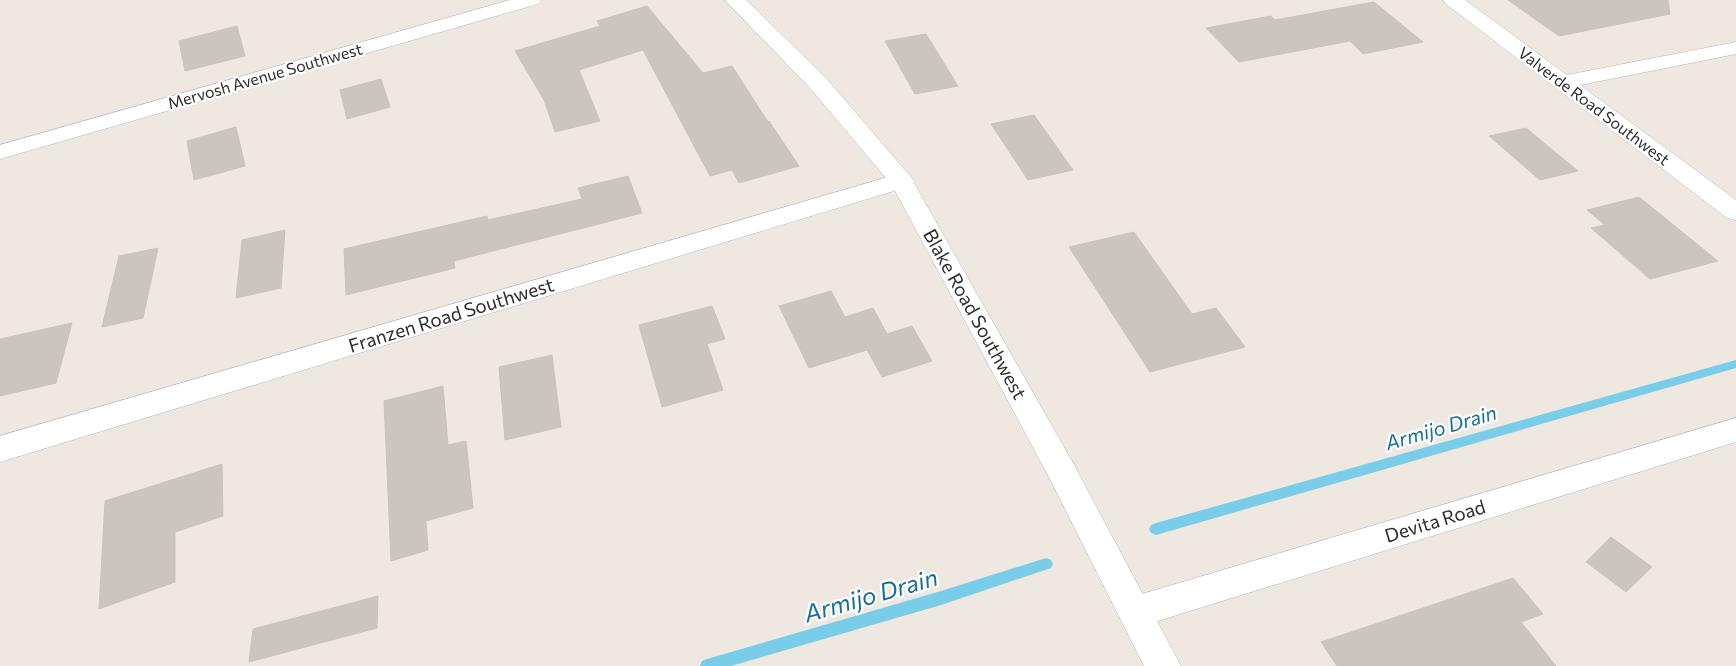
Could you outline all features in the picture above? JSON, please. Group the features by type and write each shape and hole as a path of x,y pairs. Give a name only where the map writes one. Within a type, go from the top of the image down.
{"street":[{"name":"Mervosh Avenue Southwest","path":"0,152 531,0"},
{"name":"Blake Road Southwest","path":"735,0 818,83 902,181 1062,472 1163,666"},
{"name":"Valverde Road Southwest","path":"1453,0 1736,212"},
{"path":"1563,82 1736,48"},
{"name":"Franzen Road Southwest","path":"0,449 902,181"},
{"name":"Devita Road","path":"1135,612 1736,430"}],"building":[{"path":"1508,0 1668,0 1670,14 1559,36"},
{"path":"1374,2 1423,42 1363,54 1350,41 1239,62 1206,28 1271,16 1275,20"},
{"path":"647,6 703,73 732,66 799,166 739,183 732,170 710,176 643,50 579,70 600,121 555,132 544,100 515,51 600,26 597,21"},
{"path":"237,26 245,56 185,71 179,41"},
{"path":"926,34 958,86 915,94 885,41"},
{"path":"381,79 390,107 347,119 340,90"},
{"path":"1034,115 1073,170 1028,180 991,124"},
{"path":"236,127 245,166 194,180 187,141"},
{"path":"1526,128 1578,171 1540,180 1489,136"},
{"path":"628,176 642,213 454,261 455,268 346,295 344,249 487,216 488,220 582,199 578,188"},
{"path":"1639,197 1718,261 1650,279 1591,228 1605,225 1587,210"},
{"path":"285,230 281,288 236,298 242,240"},
{"path":"1134,232 1192,314 1216,308 1245,347 1150,372 1069,247"},
{"path":"158,248 143,318 102,327 119,256"},
{"path":"831,291 845,317 873,308 887,334 912,326 932,361 882,377 867,350 809,368 779,306"},
{"path":"712,306 725,339 707,344 723,390 662,407 639,325"},
{"path":"72,323 56,383 0,396 0,339"},
{"path":"552,355 561,427 505,440 499,367"},
{"path":"443,386 448,445 466,441 473,508 426,521 428,550 391,561 384,401"},
{"path":"222,464 223,516 175,532 175,582 99,609 105,501"},
{"path":"1611,537 1652,567 1626,592 1586,562"},
{"path":"1513,578 1543,614 1521,622 1556,666 1337,666 1321,642"},
{"path":"378,596 377,628 249,662 253,629"}],"waterway":[{"name":"Armijo Drain","path":"1156,529 1736,364"},
{"name":"Armijo Drain","path":"707,666 941,598 1046,564"}]}
